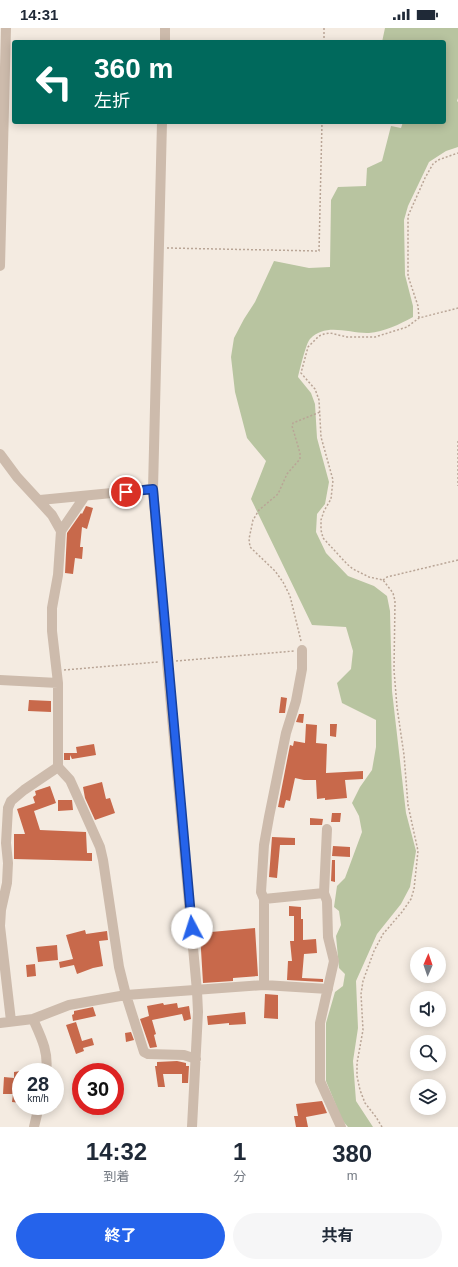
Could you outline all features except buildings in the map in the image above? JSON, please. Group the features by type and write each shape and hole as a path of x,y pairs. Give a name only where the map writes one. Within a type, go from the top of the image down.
{"street":[{"path":"0,266 6,28"},
{"path":"165,28 165,40"},
{"path":"162,124 153,489 197,991 196,1059 192,1127"},
{"path":"0,454 17,477 40,500 52,515 61,531"},
{"path":"40,500 153,489"},
{"path":"85,496 61,531 58,575 52,608 52,631 58,684 58,767 70,780 100,847 119,967 144,1052 148,1054 184,1054 196,1059"},
{"path":"264,985 264,899 261,892 264,845 286,733 296,701 302,669 302,650"},
{"path":"0,680 58,684"},
{"path":"11,1021 0,926 1,910 7,883 8,863 6,843 8,808 11,801 24,790 58,767"},
{"path":"327,829 324,893 327,901 328,937 334,961 320,1023 320,1081 341,1127"},
{"path":"264,899 324,893"},
{"path":"0,1023 33,1019 69,1005 126,995 264,985 328,989"},
{"path":"33,1019 45,1048 48,1063"},
{"path":"34,1127 37,1115"}],"path":[{"path":"324,28 324,40"},
{"path":"159,248 319,251 322,124"},
{"path":"419,318 418,306 408,276 408,216 425,178 434,164 438,160 458,153"},
{"path":"382,1127 364,1103 360,1090 357,1063 363,1030 361,994 363,981 374,951 383,934 411,899 414,889 418,851 408,805 404,755 397,708 394,670 395,601 393,594 383,580 369,577 353,569 323,538 321,520 331,499 333,480 321,437 319,400 315,389 301,373 308,347 318,336 330,333 347,338 376,337 407,327 419,318 458,308"},
{"path":"57,671 302,650 297,620 290,596 283,582 275,571 250,547 249,539 253,520 259,510 278,494 288,474 300,459 300,453 292,426 293,423 320,412"},
{"path":"458,441 458,486"},
{"path":"383,580 387,577 458,560"}],"green space":[{"path":"385,28 458,28 458,147 446,151 429,162 408,206 404,220 405,275 413,306 413,317 392,327 375,332 362,333 331,330 316,334 308,341 298,377 311,393 315,404 317,438 329,482 325,504 317,514 316,532 326,553 348,576 374,586 387,596 390,611 392,691 406,813 416,851 410,887 401,904 377,934 356,981 358,1028 353,1061 356,1101 373,1127 348,1127 342,1120 326,1081 326,1023 335,992 343,986 345,974 339,968 336,936 341,925 339,911 334,907 337,886 345,878 362,832 359,816 352,803 360,787 372,770 376,747 376,720 342,703 337,683 351,669 353,651 346,627 312,625 251,499 266,461 247,438 235,392 231,357 234,338 255,302 274,261 309,268 330,267 331,200 338,187 366,186 367,168 382,161 391,126 401,128 402,124 446,124 446,40 382,40"}],"route":[{"path":"126,492 153,489 167,662 192,928"}]}
